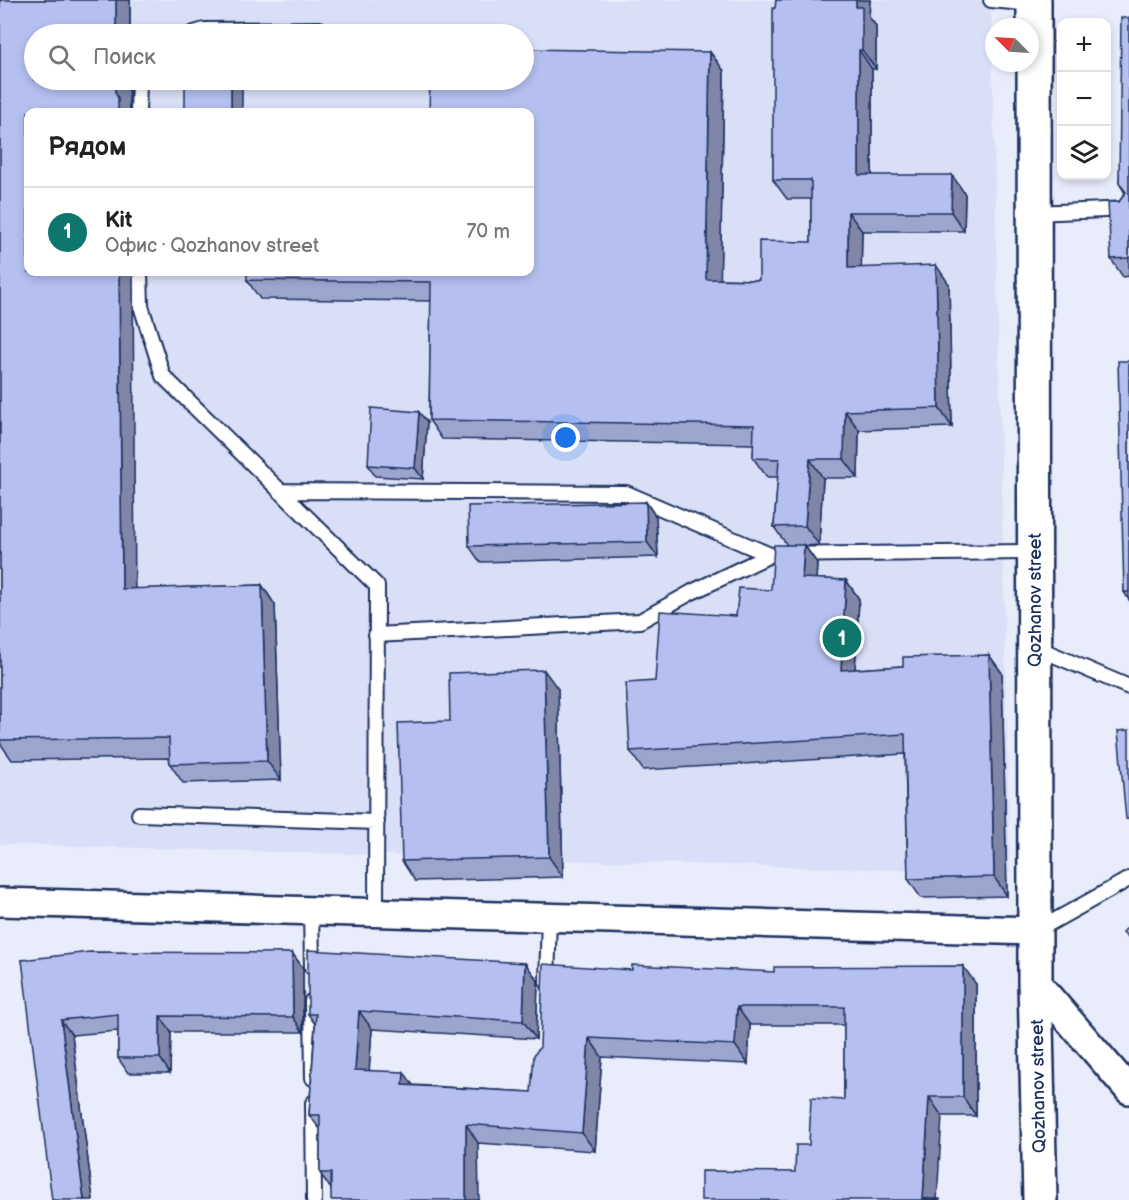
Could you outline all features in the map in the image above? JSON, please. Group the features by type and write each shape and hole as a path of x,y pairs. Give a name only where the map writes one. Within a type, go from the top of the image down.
{"main road":[{"name":"Qozhanov street","path":"1034,2 1035,981 1040,1200"}],"street":[{"path":"0,902 1035,931"},
{"path":"1035,981 1129,1090"}],"lane":[{"path":"991,0 1034,2"},
{"path":"138,108 139,90"},
{"path":"1034,213 1129,209"},
{"path":"140,276 141,306 163,376 377,586 376,912"},
{"path":"279,491 626,493 770,555 1035,552"},
{"path":"376,635 640,621 692,592 770,555"},
{"path":"1035,647 1129,687"},
{"path":"139,814 377,822"},
{"path":"1035,931 1129,879"},
{"path":"311,911 314,1200"},
{"path":"546,997 549,917"}],"shaded area":[{"path":"0,0 991,0 991,18 985,18 985,72 993,72 1010,873 0,844"}],"building":[{"path":"0,0 116,0 116,24 24,24 24,90 115,90 118,108 24,108 24,276 119,276 122,589 262,585 267,761 170,764 169,738 0,740"},
{"path":"776,0 856,0 856,7 862,7 862,50 859,50 859,175 952,175 951,212 848,212 848,268 936,265 939,408 845,411 844,459 810,459 805,526 774,527 779,459 753,458 754,425 429,420 431,282 247,280 247,276 534,276 534,108 429,108 430,90 534,90 534,49 710,52 706,279 759,280 759,241 811,242 811,180 773,180 773,8 775,8"},
{"path":"1121,18 1129,18 1129,258 1111,259 1108,202 1119,202 1126,192 1119,183"},
{"path":"185,90 231,90 231,108 185,108"},
{"path":"1118,361 1129,361 1129,592 1124,592"},
{"path":"371,408 419,412 415,468 368,465"},
{"path":"646,502 647,542 469,546 468,506"},
{"path":"774,545 804,545 802,578 846,580 841,670 903,666 903,657 989,655 994,877 908,879 905,734 630,751 626,683 655,681 660,611 736,616 739,588 771,590"},
{"path":"544,670 549,857 402,861 398,723 450,721 449,673"},
{"path":"1129,730 1129,819 1126,819 1118,731"},
{"path":"1129,926 1129,938 1123,932"},
{"path":"308,950 525,963 523,1021 359,1011 355,1070 404,1072 403,1085 531,1092 534,1055 540,1047 543,964 632,970 632,965 774,972 774,967 963,966 963,1097 929,1097 923,1199 940,1200 701,1200 701,1171 795,1172 796,1145 809,1145 811,1098 844,1100 844,1007 737,1007 735,1045 589,1038 582,1133 466,1124 466,1200 331,1200 331,1173 320,1173 320,1115 309,1115 316,1014 308,1014"},
{"path":"90,952 292,953 293,1017 160,1016 160,1058 118,1058 118,1014 61,1020 84,1200 52,1200 22,960"}],"place":[{"name":"Kit","path":"842,638"}]}
